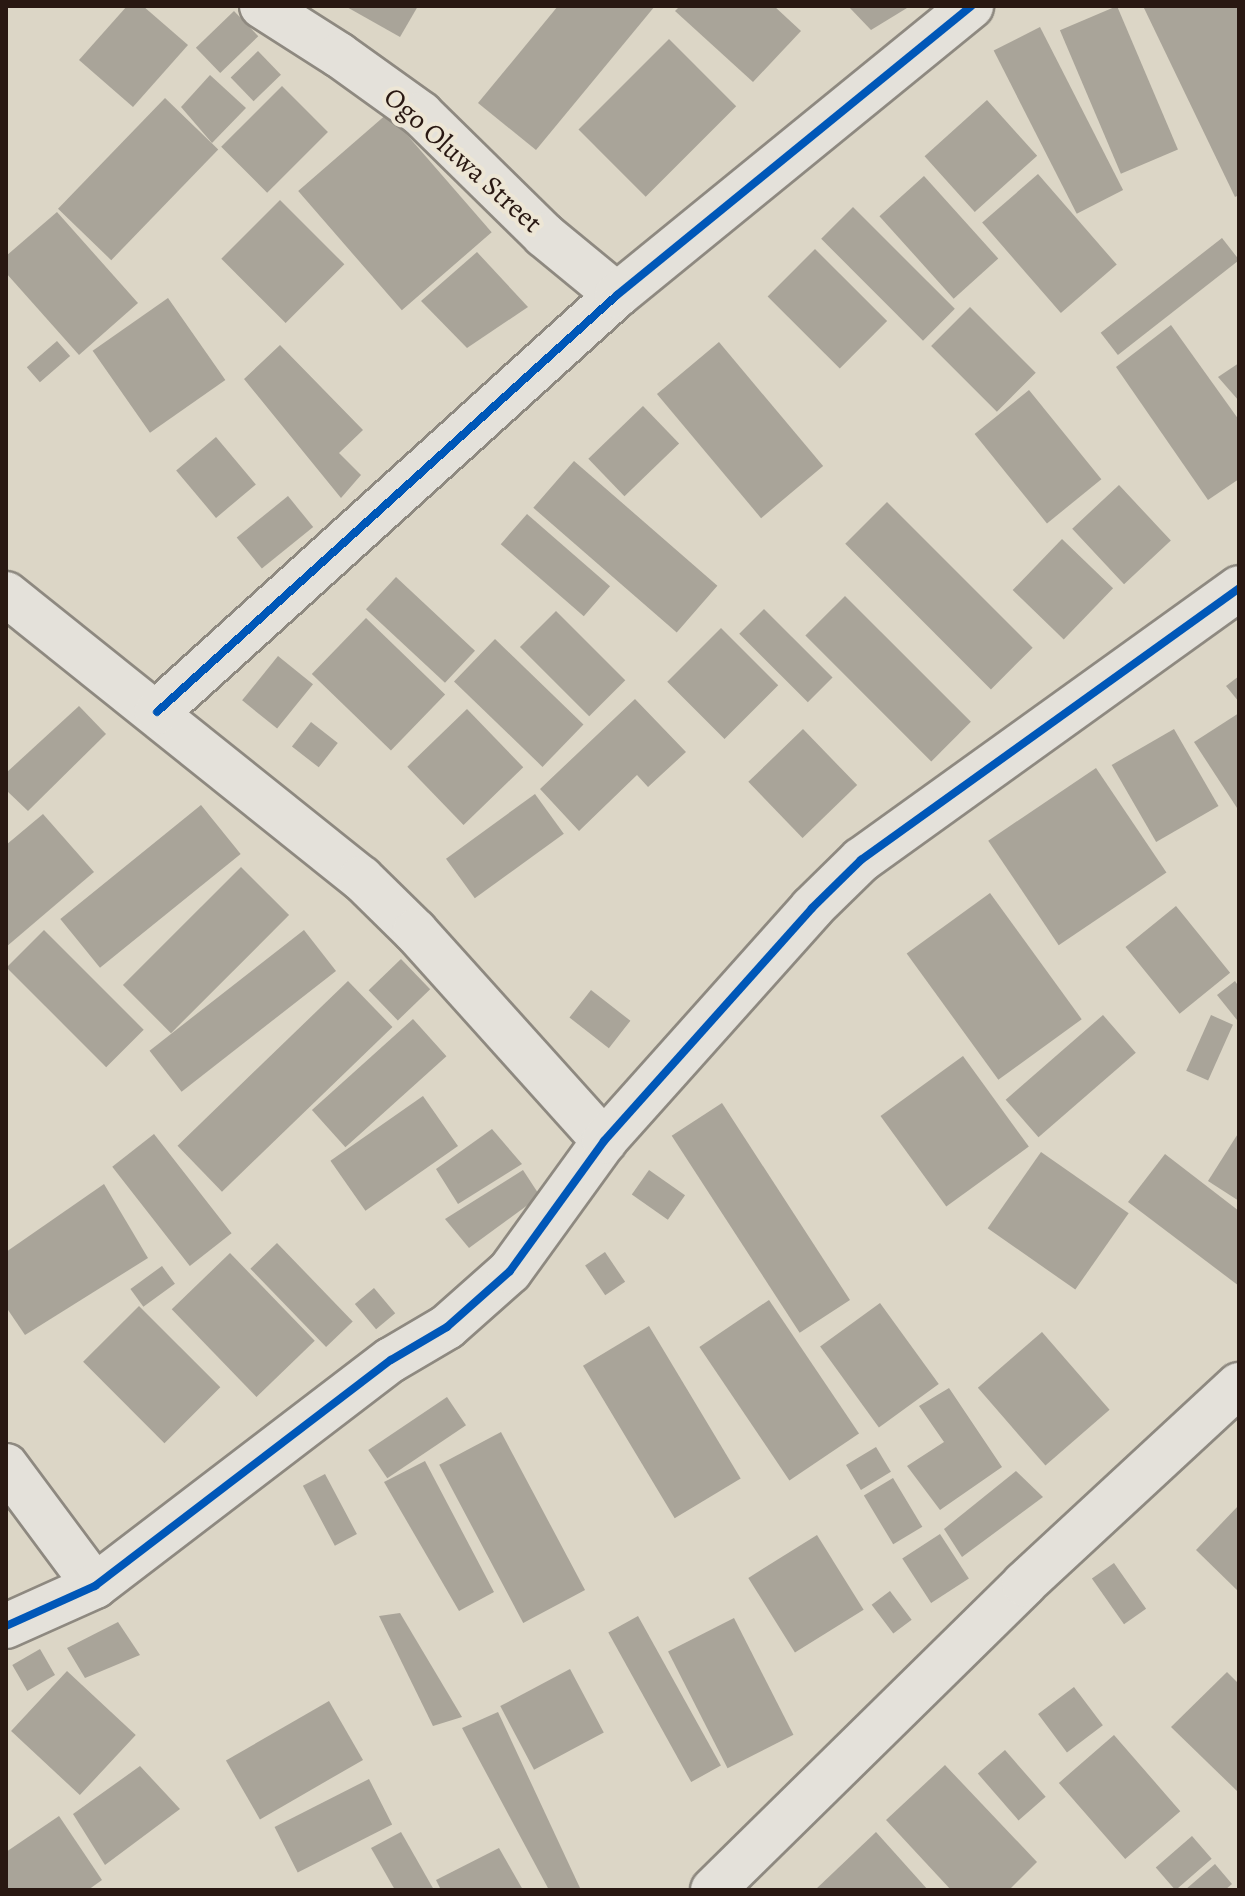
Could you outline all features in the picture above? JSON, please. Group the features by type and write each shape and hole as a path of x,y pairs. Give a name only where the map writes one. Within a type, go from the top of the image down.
{"street":[{"name":"Ogo Oluwa Street","path":"262,6 339,55 421,114 544,235 617,295"},
{"path":"157,712 617,295 971,6"},
{"path":"6,1626 95,1586 391,1360 447,1327 510,1271 604,1141 812,908 861,860 1239,588"},
{"path":"6,594 361,878 415,931 604,1141"},
{"path":"713,1890 1024,1584 1239,1385"},
{"path":"6,1466 95,1586"}],"building":[{"path":"127,6 143,6 188,45 133,107 79,60"},
{"path":"345,6 418,6 400,37"},
{"path":"558,6 655,6 536,150 478,103"},
{"path":"680,6 774,6 801,31 753,82 675,11"},
{"path":"848,6 905,6 907,8 871,30"},
{"path":"1117,6 1178,150 1121,174 1060,30"},
{"path":"1143,6 1239,6 1239,195 1235,197"},
{"path":"234,11 258,36 220,73 196,48"},
{"path":"1040,27 1123,190 1077,214 994,51"},
{"path":"669,39 736,106 646,197 578,130"},
{"path":"258,51 281,75 254,101 231,77"},
{"path":"210,75 246,108 212,143 181,107"},
{"path":"282,86 328,132 267,193 221,147"},
{"path":"165,98 218,149 111,260 58,209"},
{"path":"987,100 1037,156 975,212 925,156"},
{"path":"388,113 492,232 402,310 298,191"},
{"path":"1038,174 1117,265 1061,313 982,223"},
{"path":"924,176 998,258 954,299 879,216"},
{"path":"280,200 344,264 286,323 221,259"},
{"path":"853,207 955,309 923,341 821,239"},
{"path":"57,212 138,303 79,355 6,273 6,256"},
{"path":"1222,238 1239,260 1118,355 1101,333"},
{"path":"815,249 887,321 840,369 768,296"},
{"path":"477,252 528,307 467,348 421,301"},
{"path":"168,298 225,380 150,433 93,351"},
{"path":"970,307 1036,373 997,412 931,346"},
{"path":"1171,325 1239,420 1239,479 1208,500 1116,367"},
{"path":"57,341 70,356 40,382 27,367"},
{"path":"719,342 823,466 761,518 657,394"},
{"path":"280,345 363,430 339,453 361,475 341,498 244,379"},
{"path":"1239,363 1239,401 1218,377"},
{"path":"1029,390 1101,479 1047,523 975,434"},
{"path":"643,406 679,443 624,496 588,459"},
{"path":"216,437 256,484 216,518 176,470"},
{"path":"574,461 717,586 677,632 533,508"},
{"path":"1119,485 1171,541 1124,584 1072,529"},
{"path":"288,496 313,527 262,569 237,538"},
{"path":"887,502 1033,648 991,689 845,544"},
{"path":"527,514 610,586 584,616 501,544"},
{"path":"1062,539 1113,588 1064,639 1013,590"},
{"path":"396,577 475,651 445,683 366,609"},
{"path":"845,596 971,722 931,761 805,636"},
{"path":"764,609 833,678 808,702 739,634"},
{"path":"556,611 625,680 589,716 520,647"},
{"path":"366,618 445,694 391,751 312,674"},
{"path":"721,628 778,685 725,739 667,682"},
{"path":"495,639 583,724 542,767 454,681"},
{"path":"278,656 313,684 277,729 242,700"},
{"path":"1239,676 1239,702 1226,686"},
{"path":"635,699 686,752 648,787 637,775 579,831 540,789"},
{"path":"79,706 106,734 28,811 6,790 6,773"},
{"path":"467,709 523,767 464,825 407,767"},
{"path":"1239,713 1239,811 1194,742"},
{"path":"311,722 338,743 319,767 292,746"},
{"path":"803,729 857,785 803,838 748,782"},
{"path":"1174,729 1218,806 1156,842 1112,765"},
{"path":"1096,768 1166,872 1059,945 988,841"},
{"path":"535,794 564,834 475,898 446,859"},
{"path":"201,805 241,854 100,968 60,919"},
{"path":"43,814 94,872 6,947 6,845"},
{"path":"241,867 289,915 171,1033 123,985"},
{"path":"990,893 1082,1019 998,1080 907,954"},
{"path":"1176,906 1230,973 1180,1014 1125,947"},
{"path":"44,930 144,1030 106,1067 7,967"},
{"path":"304,930 336,971 182,1092 150,1051"},
{"path":"401,959 430,989 398,1020 369,990"},
{"path":"348,981 392,1027 222,1192 178,1146"},
{"path":"1235,981 1239,987 1237,1020 1217,995"},
{"path":"591,990 630,1021 609,1048 569,1018"},
{"path":"1103,1015 1136,1053 1038,1137 1006,1100"},
{"path":"1211,1015 1233,1025 1208,1080 1186,1071"},
{"path":"413,1019 446,1056 345,1147 312,1110"},
{"path":"963,1056 1029,1147 946,1207 880,1116"},
{"path":"423,1096 458,1146 365,1211 330,1161"},
{"path":"722,1103 850,1300 800,1333 672,1136"},
{"path":"492,1129 522,1164 458,1204 436,1169"},
{"path":"1239,1132 1239,1201 1208,1181"},
{"path":"154,1134 232,1233 190,1266 112,1167"},
{"path":"1041,1152 1129,1213 1075,1290 988,1228"},
{"path":"1165,1154 1239,1211 1239,1286 1128,1202"},
{"path":"523,1170 540,1196 469,1248 445,1219"},
{"path":"649,1170 685,1195 668,1220 632,1195"},
{"path":"104,1184 148,1258 25,1335 6,1307 6,1252"},
{"path":"277,1243 353,1321 326,1347 250,1269"},
{"path":"605,1252 625,1282 605,1295 585,1265"},
{"path":"230,1253 315,1341 256,1397 172,1309"},
{"path":"162,1266 175,1284 143,1307 130,1289"},
{"path":"374,1288 395,1313 376,1329 355,1304"},
{"path":"769,1300 859,1433 789,1480 699,1347"},
{"path":"880,1303 939,1384 879,1427 820,1346"},
{"path":"139,1306 220,1387 164,1443 83,1362"},
{"path":"649,1326 741,1479 675,1518 583,1366"},
{"path":"1042,1332 1110,1410 1045,1466 978,1388"},
{"path":"949,1388 1002,1467 940,1510 907,1466 944,1442 919,1406"},
{"path":"447,1397 466,1425 387,1478 368,1450"},
{"path":"501,1432 585,1590 523,1623 439,1465"},
{"path":"876,1447 891,1472 861,1490 846,1465"},
{"path":"425,1461 494,1592 459,1611 384,1482"},
{"path":"1016,1471 1043,1497 962,1557 944,1529"},
{"path":"325,1474 357,1534 335,1546 303,1486"},
{"path":"893,1478 922,1527 893,1544 864,1496"},
{"path":"1239,1505 1239,1592 1196,1550"},
{"path":"940,1534 969,1578 931,1603 902,1559"},
{"path":"817,1535 864,1610 795,1653 748,1578"},
{"path":"1114,1563 1146,1609 1124,1624 1092,1578"},
{"path":"890,1591 912,1620 893,1634 872,1605"},
{"path":"400,1613 462,1717 433,1726 379,1616"},
{"path":"638,1616 721,1766 691,1782 608,1632"},
{"path":"734,1618 793,1735 728,1768 668,1652"},
{"path":"118,1622 140,1655 85,1678 67,1648"},
{"path":"40,1649 55,1675 27,1691 12,1665"},
{"path":"570,1669 604,1733 534,1770 500,1706"},
{"path":"67,1671 136,1735 80,1795 11,1731"},
{"path":"1227,1672 1239,1684 1239,1793 1171,1727"},
{"path":"1074,1687 1103,1725 1067,1752 1038,1714"},
{"path":"329,1701 363,1760 260,1819 226,1760"},
{"path":"498,1712 580,1888 549,1890 462,1728"},
{"path":"1114,1735 1180,1811 1125,1859 1059,1783"},
{"path":"1005,1750 1046,1797 1019,1820 978,1774"},
{"path":"945,1765 1037,1862 1009,1890 951,1890 886,1820"},
{"path":"140,1766 180,1809 105,1865 73,1814"},
{"path":"369,1779 392,1824 298,1873 275,1827"},
{"path":"59,1816 102,1880 88,1890 6,1890 6,1852"},
{"path":"401,1832 434,1890 395,1890 371,1848"},
{"path":"876,1832 928,1890 815,1890"},
{"path":"1192,1836 1212,1859 1176,1890 1156,1867"},
{"path":"499,1848 523,1890 441,1890 436,1880"},
{"path":"1215,1864 1232,1884 1225,1890 1185,1890"}],"cycle path":[{"path":"157,712 617,295 971,6"},
{"path":"6,1626 95,1586 391,1360 447,1327 510,1271 604,1141 812,908 861,860 1239,588"}]}
